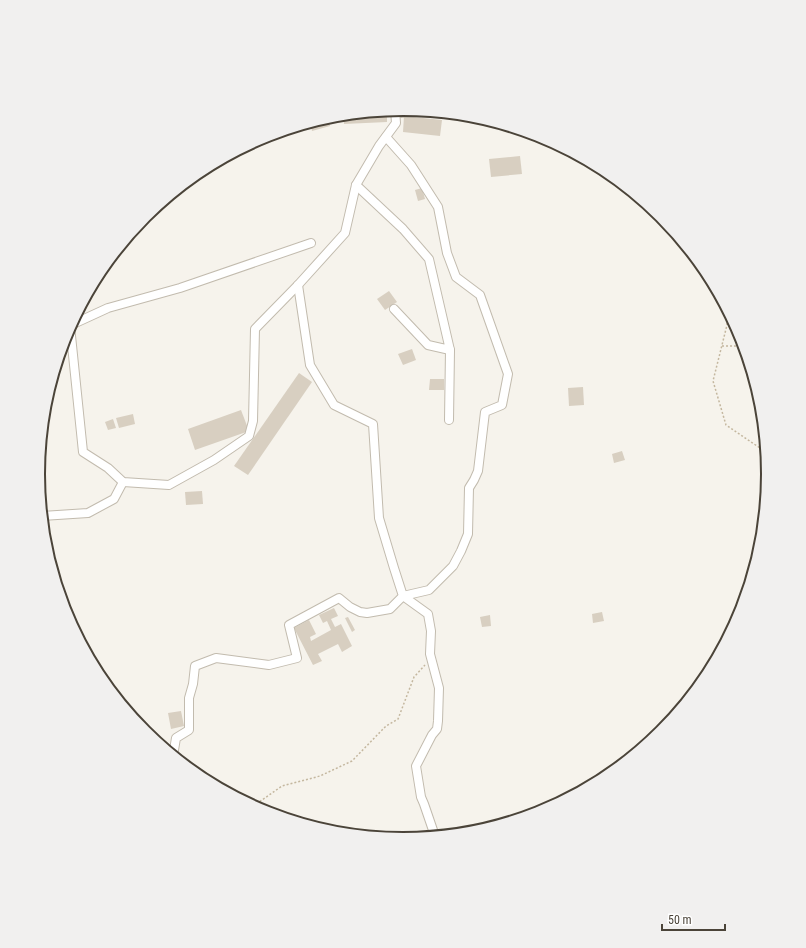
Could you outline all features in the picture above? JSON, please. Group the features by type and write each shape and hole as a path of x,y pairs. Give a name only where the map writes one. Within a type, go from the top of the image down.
{"street":[{"path":"71,339 83,452 108,468 123,482 169,485 214,460 249,436 253,421 255,329 298,285 345,232 356,185 396,123 395,116"},
{"path":"175,749 176,738 189,730 189,698 194,684 195,666 216,658 269,665 297,658 289,625 339,598 350,607 360,612 367,613 390,609 403,596 429,590 453,566 468,534 469,488 478,471 484,412 502,405 508,374 480,295 456,277 447,253 438,207 411,165 386,137"},
{"path":"356,185 403,229 429,259 450,350 449,420"},
{"path":"79,322 108,308 180,288 311,243"},
{"path":"298,285 310,366 334,405 373,424 379,518 403,596 428,614 431,631 430,654 439,688 437,729 432,735 416,766 421,797 433,830"},
{"path":"394,309 428,345 450,350"},
{"path":"48,516 88,513 114,499 123,482"}],"path":[{"path":"727,323 713,381 726,425 760,448"},
{"path":"722,346 737,346"},
{"path":"259,802 282,786 320,776 352,761 386,726 398,719 414,677 424,666 430,654"}],"building":[{"path":"404,116 442,120 440,136 403,132"},
{"path":"387,117 387,122 344,124 344,121 356,119"},
{"path":"329,124 330,126 312,131 311,128"},
{"path":"520,156 522,174 491,177 489,159"},
{"path":"422,188 425,199 418,201 415,190"},
{"path":"389,291 397,302 385,310 377,299"},
{"path":"412,349 416,360 403,365 398,354"},
{"path":"299,373 312,382 248,475 234,466"},
{"path":"430,379 444,379 444,390 429,390"},
{"path":"583,387 584,405 569,406 568,388"},
{"path":"241,410 249,431 195,450 188,429"},
{"path":"133,414 135,424 119,428 116,418"},
{"path":"113,419 116,428 108,430 105,422"},
{"path":"622,451 625,460 614,463 612,454"},
{"path":"202,491 203,504 186,505 185,492"},
{"path":"334,608 338,616 331,619 335,627 341,624 352,646 342,652 338,644 318,654 322,661 313,665 294,628 309,620 316,634 310,637 311,641 331,630 327,621 323,623 319,615"},
{"path":"602,612 604,621 593,623 592,614"},
{"path":"490,615 491,626 482,627 480,617"},
{"path":"348,617 355,630 352,632 345,618"},
{"path":"181,711 184,726 171,729 168,713"}]}
